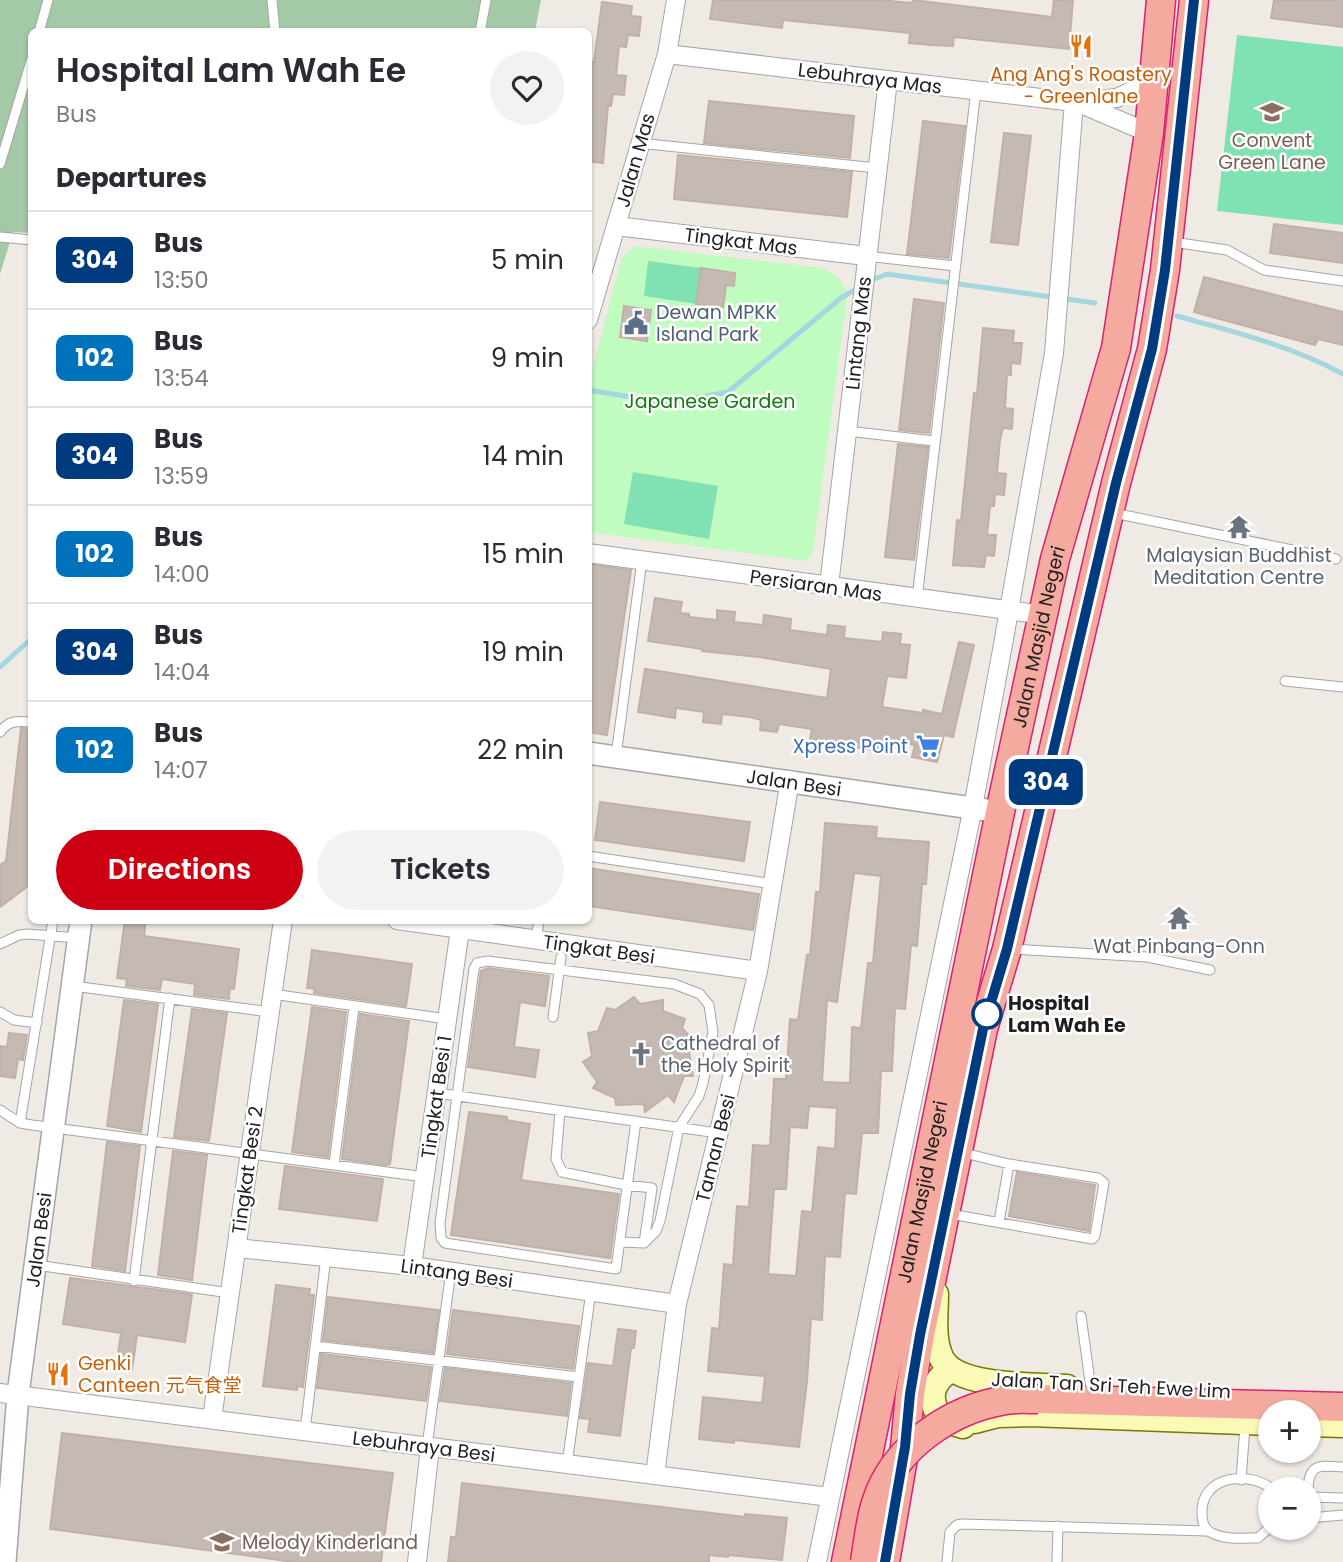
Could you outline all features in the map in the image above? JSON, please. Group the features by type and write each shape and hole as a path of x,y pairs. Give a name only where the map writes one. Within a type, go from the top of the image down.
{"highway":[{"name":"Jalan Masjid Negeri","path":"846,1562 928,1172 987,810 1044,615 1055,559 1116,348 1149,133 1161,0"},
{"name":"Jalan Masjid Negeri","path":"886,1562 918,1347 956,1151 983,1029 1007,949 1109,512 1152,349 1168,242 1194,0"},
{"path":"987,810 1017,797 1033,766 1074,584 1097,562"},
{"path":"865,1562 876,1501 898,1461 908,1450 945,1423 988,1404 1038,1399 1343,1407"}],"main road":[{"path":"936,1261 937,1342 943,1360 950,1370 935,1383 933,1403 943,1420 962,1426"},
{"name":"Jalan Tan Sri Teh Ewe Lim","path":"950,1370 997,1382 1091,1389 1343,1395"},
{"name":"Jalan Tan Sri Teh Ewe Lim","path":"898,1485 920,1455 931,1445 962,1426 999,1415 1031,1413 1258,1423"},
{"path":"1321,1424 1343,1425"}],"street":[{"name":"Jalan Mas","path":"592,306 667,54 676,0"},
{"name":"Lebuhraya Mas","path":"667,54 1074,102 1117,98 1154,80"},
{"name":"Lintang Mas","path":"829,586 888,80"},
{"name":"Lebuhraya Mas","path":"1074,102 1149,133"},
{"path":"817,1562 866,1331 987,810 1009,610 1054,353 1074,102"},
{"name":"Tingkat Mas","path":"615,226 866,256"},
{"name":"Persiaran Mas","path":"592,554 1044,615"},
{"name":"Jalan Besi","path":"592,754 987,810"},
{"name":"Taman Besi","path":"655,1475 677,1304 758,971 790,780"},
{"name":"Tingkat Besi 2","path":"212,1419 282,924"},
{"name":"Tingkat Besi","path":"425,924 758,971"},
{"name":"Jalan Besi","path":"5,1562 9,1394 36,1265 80,929"},
{"name":"Tingkat Besi 1","path":"412,1266 460,929"},
{"name":"Lintang Besi","path":"237,1248 412,1266 677,1304"},
{"name":"Lebuhraya Besi","path":"9,1394 830,1497"},
{"path":"417,1562 429,1446"}],"lane":[{"path":"40,28 48,0"},
{"path":"272,0 275,28"},
{"path":"481,28 486,0"},
{"path":"0,163 28,71"},
{"path":"917,599 975,90"},
{"path":"639,143 877,168"},
{"path":"0,237 28,240"},
{"path":"1168,242 1227,250 1264,270 1343,281"},
{"path":"866,256 955,268"},
{"path":"847,431 934,441"},
{"path":"1109,512 1336,559"},
{"path":"616,757 642,560"},
{"path":"1285,681 1343,688"},
{"path":"0,732 13,721 28,722"},
{"path":"592,857 773,884"},
{"path":"20,1122 52,924"},
{"path":"536,940 538,924"},
{"path":"0,944 19,935 51,936 80,929"},
{"path":"1007,949 1147,957 1210,970"},
{"path":"553,1017 561,957"},
{"path":"621,1242 643,1243 656,1231 660,1222 679,1127 699,1096 703,1083 713,1032 709,1005 700,994 674,984 488,961 477,963 474,969 440,1223 441,1238 445,1243 616,1269 636,1121"},
{"path":"73,986 170,998 355,1007 447,1019"},
{"path":"134,1280 170,998"},
{"path":"334,1165 355,1007"},
{"path":"0,1012 14,1020 37,1023"},
{"path":"438,1093 718,1133"},
{"path":"0,1110 20,1122 53,1128 425,1177"},
{"path":"560,1111 555,1159 558,1168 566,1174 652,1188 643,1243"},
{"path":"945,1213 1088,1238 1095,1236 1104,1183 1101,1179 1009,1164 956,1151"},
{"path":"999,1222 1009,1164"},
{"path":"305,1431 326,1257"},
{"path":"36,1265 230,1293"},
{"path":"429,1446 451,1271"},
{"path":"567,1464 591,1291"},
{"path":"1081,1316 1091,1389"},
{"path":"315,1346 579,1377"},
{"path":"1241,1480 1245,1422"},
{"path":"1310,1477 1312,1470 1322,1466 1343,1467"},
{"path":"1207,1531 1202,1523 1202,1503 1206,1492 1224,1480 1258,1482"},
{"path":"1321,1497 1343,1498"},
{"path":"1321,1517 1343,1515"},
{"path":"947,1562 950,1532 957,1525 1207,1531 1222,1537 1258,1538"},
{"path":"1057,1562 1058,1526"}],"green space":[{"path":"0,0 541,0 536,28 28,28 28,233 13,232 0,274"},
{"path":"1237,35 1343,47 1343,225 1217,211"},
{"name":"Japanese Garden","path":"635,246 822,268 842,283 847,298 813,551 807,561 592,533 592,371 622,257"},
{"path":"648,261 701,268 697,304 644,296"},
{"path":"633,472 718,486 709,539 624,524"}],"building":[{"path":"713,0 879,0 912,3 913,0 1052,17 1054,0 1073,0 1069,49 954,37 953,46 931,45 909,43 910,33 783,20 782,28 710,19"},
{"path":"1274,0 1343,0 1343,27 1271,18"},
{"path":"602,2 632,6 631,16 641,17 639,36 628,35 626,47 619,46 616,75 626,76 624,95 613,94 611,106 608,106 603,163 592,162 594,62"},
{"path":"709,101 854,116 850,158 704,143"},
{"path":"923,121 965,126 949,258 907,254"},
{"path":"1004,133 1031,136 1018,245 991,242"},
{"path":"678,155 852,172 847,217 674,199"},
{"path":"1274,224 1343,233 1343,263 1270,253"},
{"path":"701,268 735,273 734,286 726,285 723,307 696,304"},
{"path":"1204,277 1343,312 1343,345 1318,339 1315,345 1194,312"},
{"path":"914,299 944,303 929,433 899,430"},
{"name":"Dewan MPKK Island Park","path":"624,306 651,310 647,341 620,337"},
{"path":"983,328 1014,331 1013,343 1022,343 1020,364 1011,363 1011,375 1007,375 1005,408 1013,409 1012,429 1003,428 1000,440 997,473 1006,474 1004,495 995,494 994,506 990,506 987,535 996,535 994,556 986,555 984,567 953,565 957,520 961,521"},
{"path":"898,444 928,447 914,560 885,557"},
{"path":"592,565 631,570 607,735 592,733"},
{"path":"655,598 682,602 680,613 689,614 689,617 717,620 717,610 735,612 734,622 763,625 764,615 791,619 790,630 827,635 828,625 845,627 844,638 882,642 883,632 901,634 900,644 910,645 906,678 887,676 882,707 942,714 959,642 974,645 953,737 944,735 937,762 912,757 915,745 887,740 885,752 810,740 812,729 779,724 777,732 760,730 761,720 750,717 722,714 721,724 703,722 704,712 676,708 675,718 638,712 645,669 827,698 831,669 648,641"},
{"path":"21,728 28,729 28,886 0,907 0,865 6,861"},
{"path":"600,802 750,822 744,861 595,840"},
{"path":"825,823 877,827 876,838 929,842 926,884 922,884 917,946 911,945 905,1009 895,1008 892,1071 881,1071 878,1133 862,1133 856,1194 845,1193 840,1257 825,1256 822,1320 811,1319 799,1447 699,1439 703,1397 762,1403 765,1376 708,1371 712,1328 719,1329 724,1264 733,1265 737,1206 749,1207 753,1145 770,1146 774,1079 786,1079 790,1019 798,1020 807,955 810,955 816,892 820,892","holes":["854,873 881,876 873,963 868,963 861,1028 852,1027 850,1083 822,1082 827,1000 837,1002","809,1106 837,1108 835,1149 818,1147 812,1212 802,1211 796,1276 768,1274 774,1189 786,1189 790,1127 807,1128"]},
{"path":"592,869 759,894 753,930 592,907"},
{"path":"124,924 146,924 144,936 239,949 234,989 230,988 229,999 194,995 195,984 162,979 160,990 126,986 127,979 117,978"},
{"path":"312,950 412,964 406,1006 314,993 315,989 307,988"},
{"path":"488,968 549,976 545,1006 520,1002 514,1047 539,1050 535,1077 468,1067 481,971"},
{"name":"Cathedral of the Holy Spirit","path":"634,997 640,1004 663,1000 663,1011 685,1019 682,1028 696,1043 689,1052 693,1076 684,1076 674,1102 668,1095 645,1112 644,1104 616,1105 615,1098 593,1088 597,1082 583,1062 592,1056 588,1033 598,1031 607,1008 615,1010"},
{"path":"124,1000 158,1004 141,1132 107,1126"},
{"path":"312,1007 346,1012 328,1157 292,1152"},
{"path":"192,1009 227,1013 209,1141 174,1137"},
{"path":"360,1014 409,1021 390,1164 385,1165 342,1159"},
{"path":"9,1033 27,1035 23,1060 18,1059 15,1078 0,1076 0,1046 7,1047"},
{"path":"469,1112 507,1117 507,1120 530,1124 521,1180 619,1194 610,1258 451,1235"},
{"path":"107,1142 140,1146 125,1271 92,1266"},
{"path":"173,1151 207,1155 192,1280 158,1275"},
{"path":"285,1166 383,1179 377,1221 279,1209"},
{"path":"1017,1172 1095,1185 1089,1231 1009,1216"},
{"path":"70,1278 192,1295 185,1342 137,1335 132,1370 116,1367 121,1333 63,1324"},
{"path":"276,1285 310,1289 309,1295 314,1295 303,1387 297,1386 297,1390 263,1386"},
{"path":"328,1297 439,1310 433,1353 323,1340"},
{"path":"453,1310 579,1326 573,1369 447,1354"},
{"path":"618,1329 636,1331 634,1348 631,1348 620,1436 588,1432 590,1419 580,1418 588,1363 613,1366"},
{"path":"321,1354 431,1367 426,1401 317,1388"},
{"path":"445,1368 571,1383 567,1416 440,1401"},
{"path":"62,1433 393,1473 381,1562 294,1562 50,1529"},
{"path":"462,1483 745,1517 745,1514 787,1518 782,1560 709,1555 709,1562 448,1562 451,1537 456,1537"}],"waterway":[{"path":"869,281 887,274 1095,303"},
{"path":"592,391 668,403 728,392 841,298 861,286"},
{"path":"1177,316 1282,347 1343,374"},
{"path":"0,667 28,642"}],"bus line":[{"name":"304","path":"885,1562 905,1447 920,1335 956,1151 983,1029 1007,949 1116,483 1152,349 1165,270 1194,0"}],"place":[{"name":"Ang Ang's Roastery - Greenlane","path":"1081,46"},
{"name":"Convent Green Lane","path":"1272,112"},
{"name":"Dewan MPKK Island Park","path":"636,323"},
{"name":"Malaysian Buddhist Meditation Centre","path":"1239,527"},
{"name":"Xpress Point","path":"928,746"},
{"name":"Wat Pinbang-Onn","path":"1179,918"},
{"name":"Hospital Lam Wah Ee","path":"987,1014"},
{"name":"Cathedral of the Holy Spirit","path":"641,1054"},
{"name":"Genki Canteen 元气食堂","path":"58,1374"},
{"name":"Melody Kinderland","path":"222,1542"}]}
